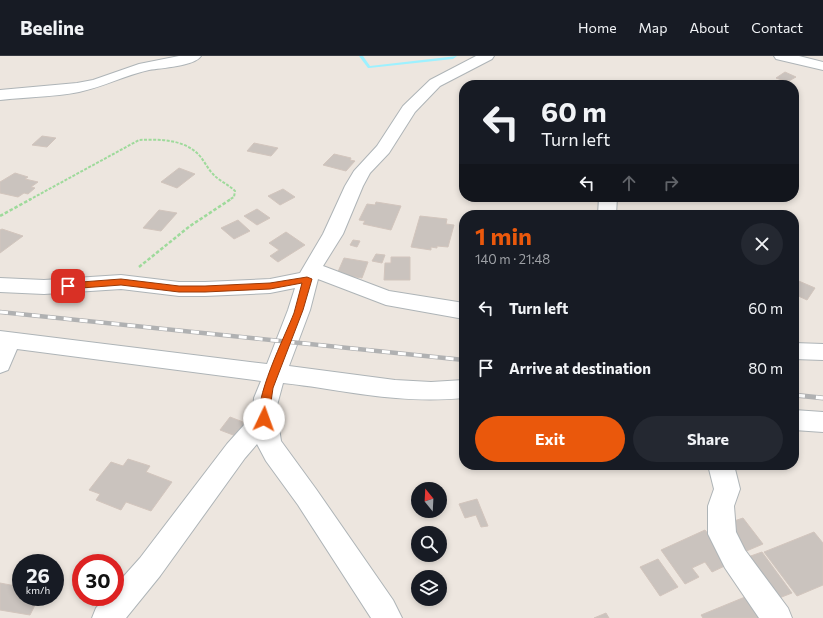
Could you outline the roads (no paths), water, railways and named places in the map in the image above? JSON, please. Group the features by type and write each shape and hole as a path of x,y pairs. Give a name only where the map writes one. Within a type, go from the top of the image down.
{"street":[{"path":"0,95 77,88 98,83 144,67 178,61 194,56"},
{"path":"387,618 307,497 275,454 269,442 264,419 266,398 274,373 299,310 309,274 333,234 357,181 383,149 410,109 435,83 487,56"},
{"path":"781,56 823,66"},
{"path":"0,285 44,288 121,282 179,289 205,289 270,286 309,274 386,298 459,310"},
{"path":"0,364 5,340 167,359 223,368 322,378 395,389 431,391 459,389"},
{"path":"799,351 823,352"},
{"path":"107,618 150,567 236,451 264,419"},
{"path":"799,420 823,422"},
{"path":"722,470 727,489 721,506 722,534 735,559 777,618"}],"waterway":[{"path":"361,56 369,67 453,58 455,56"}],"railway":[{"path":"0,312 459,359"},
{"path":"799,396 823,398"}]}
